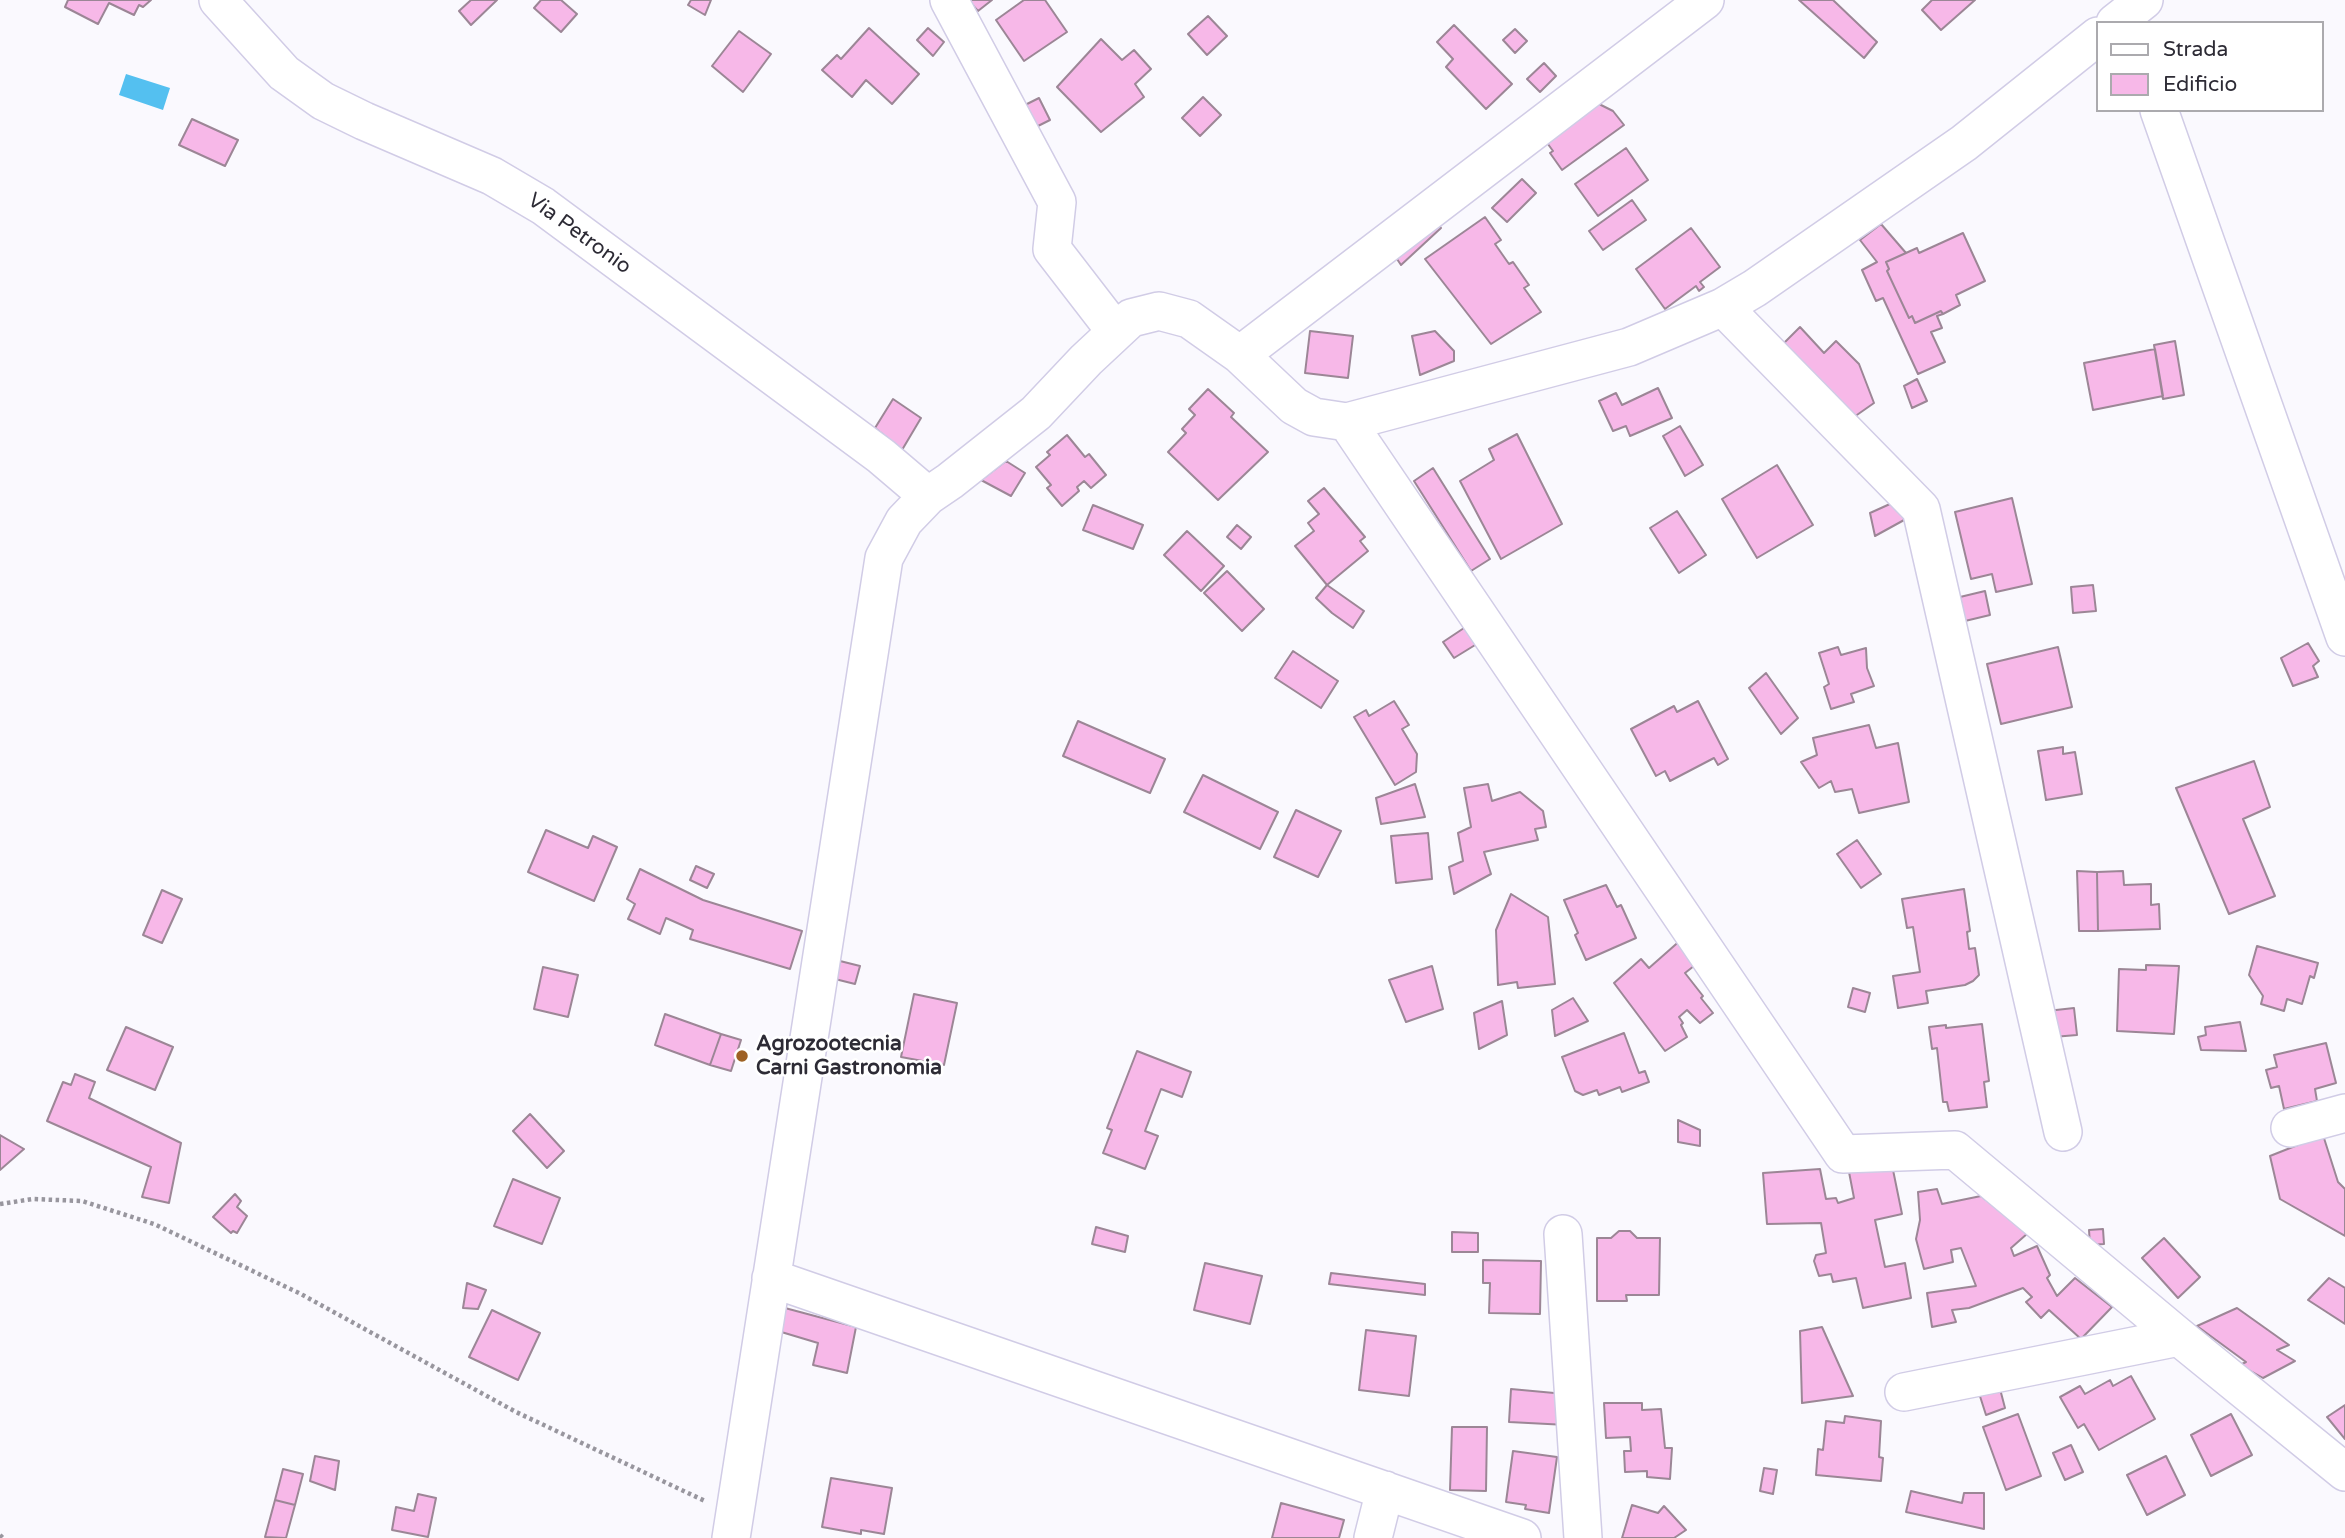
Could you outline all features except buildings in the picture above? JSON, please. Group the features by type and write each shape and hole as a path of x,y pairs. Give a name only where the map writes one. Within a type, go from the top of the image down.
{"street":[{"name":"Via Petronio","path":"218,0 284,73 323,101 492,176 543,206 881,456 928,496"},
{"path":"950,0 1057,202 1052,249 1116,332"},
{"path":"1240,355 1705,0"},
{"path":"733,1526 884,558 904,521 928,496 1036,413 1131,317 1159,311 1189,319 1240,355 1294,406 1314,416 1348,422 1629,347 1723,307 1755,288 1964,143 2096,39"},
{"path":"2160,112 2345,637"},
{"path":"1723,307 1921,509 2063,1132"},
{"path":"1348,422 1843,1154 1955,1150 2345,1472"},
{"path":"2290,1128 2345,1113"},
{"path":"1563,1234 1583,1538"},
{"path":"771,1278 1522,1538"},
{"path":"1904,1392 2179,1337"},
{"path":"1373,1538 1385,1490"}],"path":[{"path":"0,1205 33,1199 82,1201 154,1223 299,1293 516,1412 733,1526"}],"water":[{"path":"126,74 170,88 163,110 119,95"}],"place":[{"name":"Agrozootecnia Carni Gastronomia","path":"742,1056"}]}
